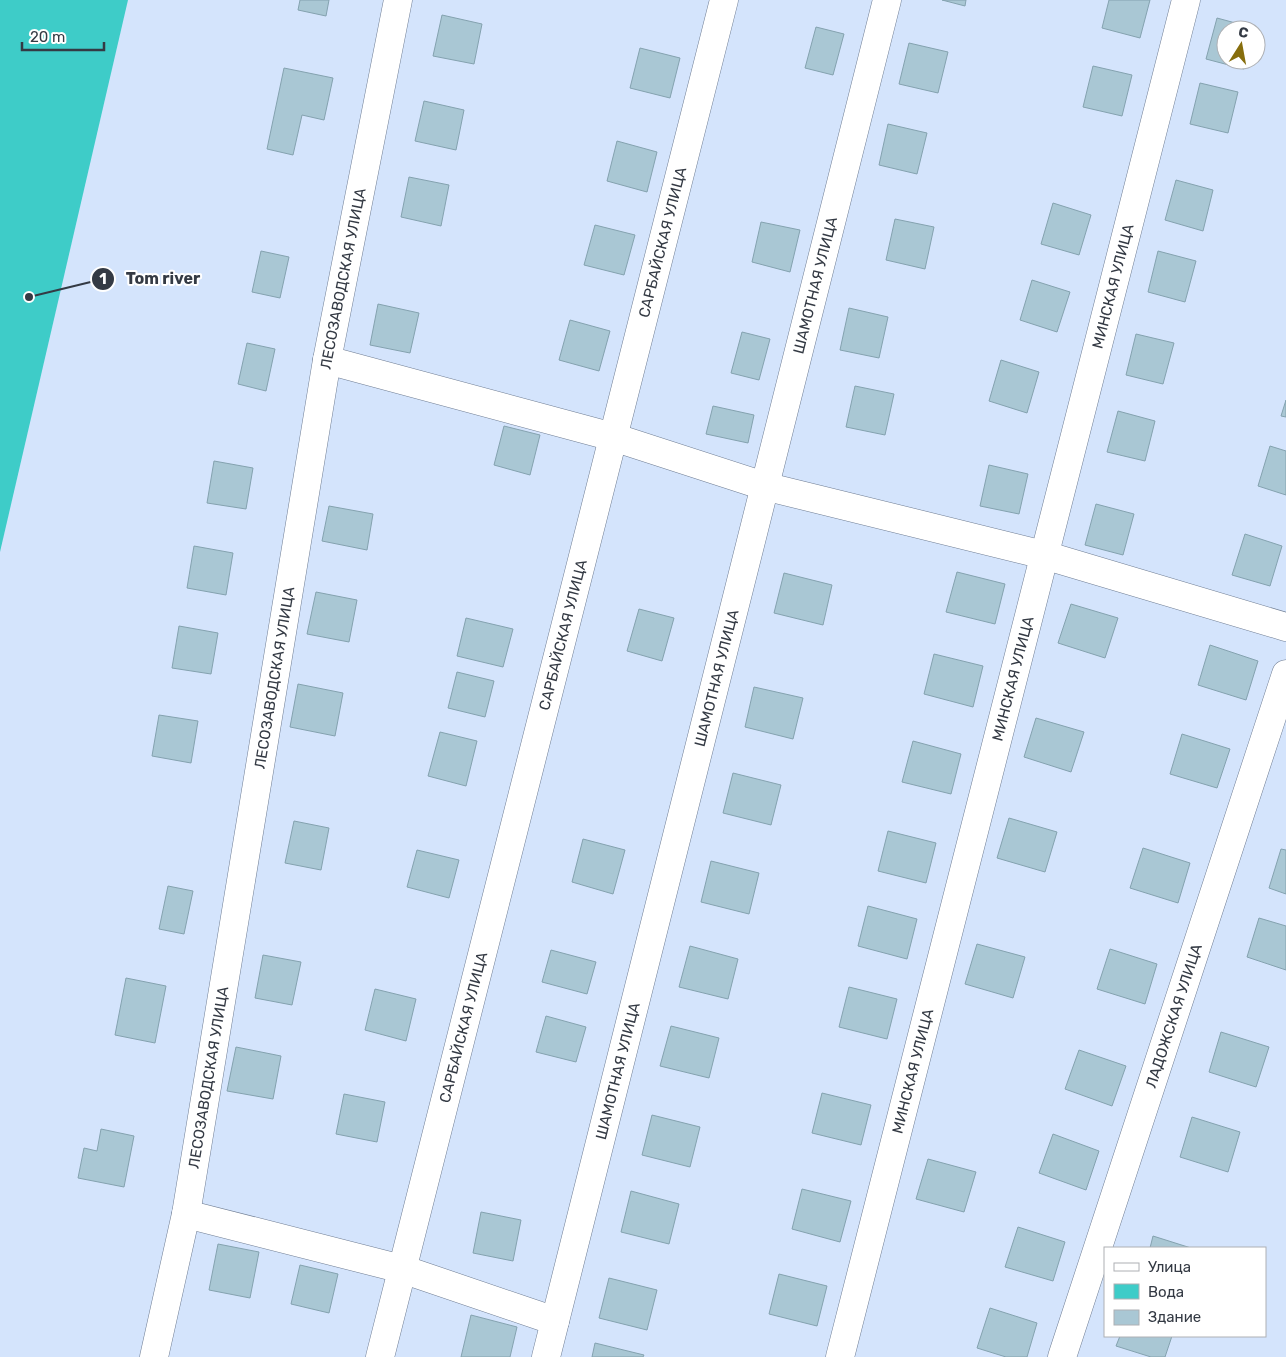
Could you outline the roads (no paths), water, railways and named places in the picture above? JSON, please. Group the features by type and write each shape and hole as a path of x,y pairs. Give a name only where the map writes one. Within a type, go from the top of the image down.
{"street":[{"name":"ЛЕСОЗАВОДСКАЯ УЛИЦА","path":"154,1357 186,1214 327,360 398,0"},
{"name":"САРБАЙСКАЯ УЛИЦА","path":"380,1357 724,0"},
{"name":"ШАМОТНАЯ УЛИЦА","path":"546,1357 887,0"},
{"name":"МИНСКАЯ УЛИЦА","path":"840,1357 1186,0"},
{"path":"327,360 613,437 764,486 1044,555 1286,627"},
{"name":"ЛАДОЖСКАЯ УЛИЦА","path":"1062,1357 1286,674"},
{"path":"186,1214 402,1269 555,1321"}],"water":[{"path":"0,0 128,0 0,552"}],"place":[{"name":"Tom river","path":"29,297"}]}
